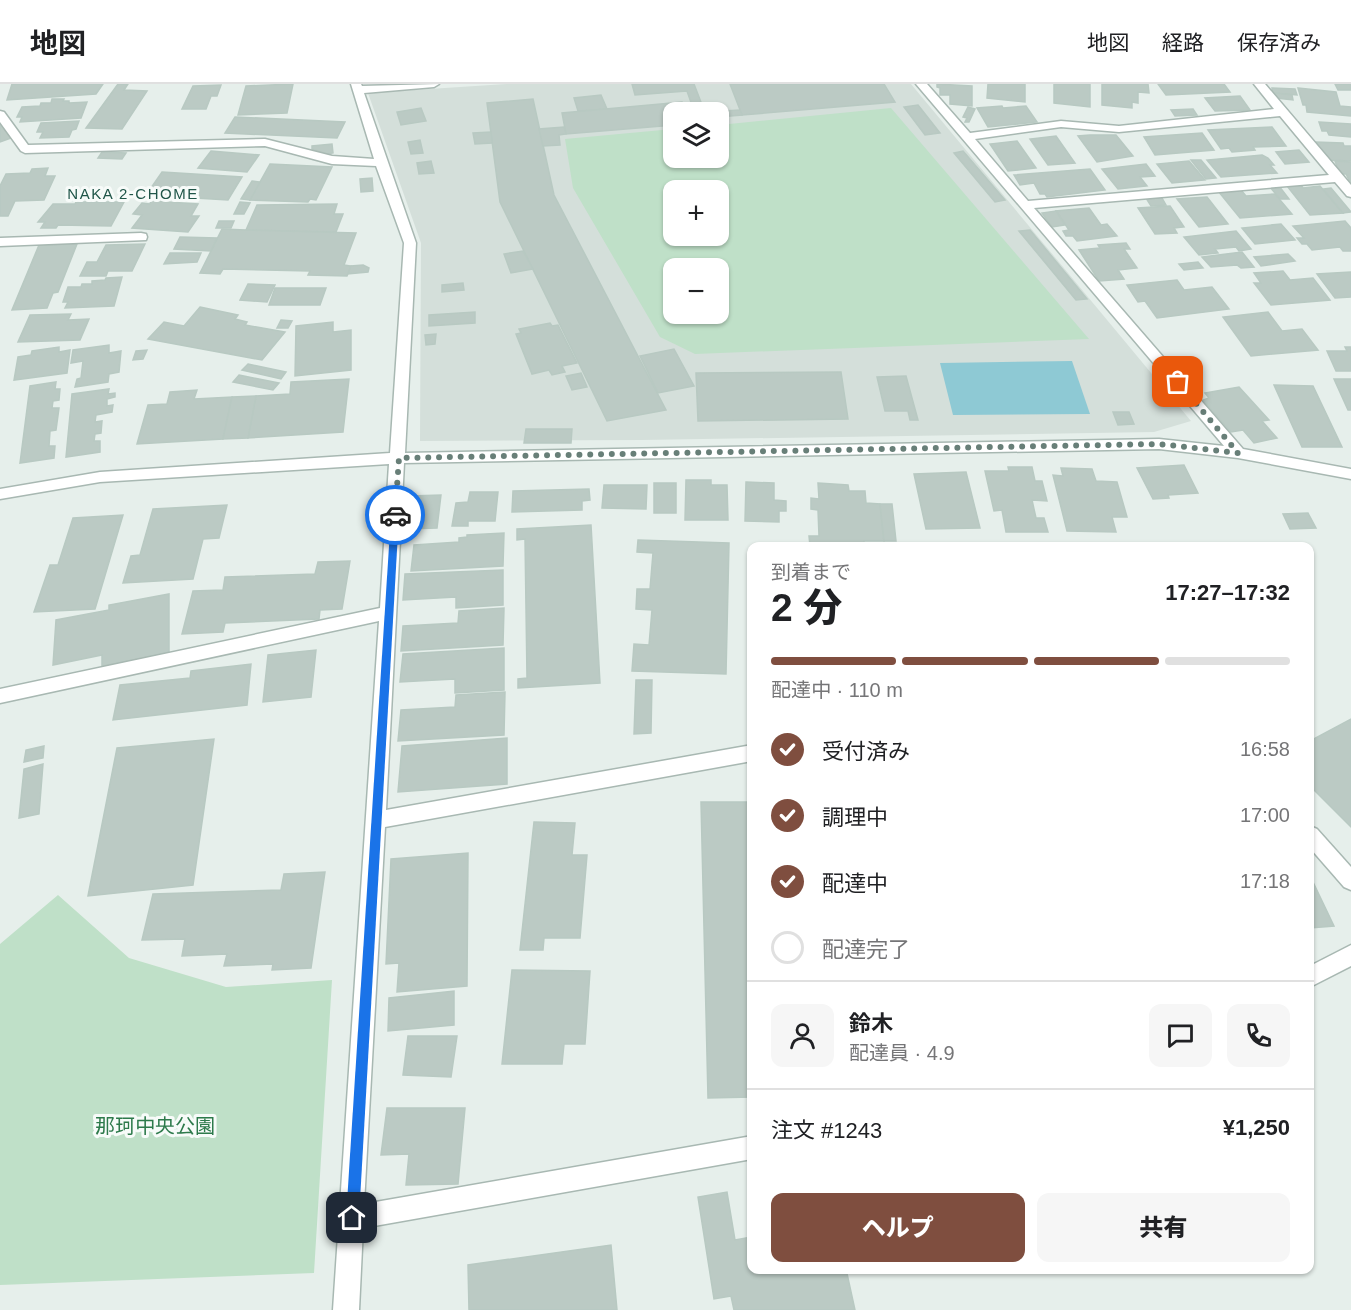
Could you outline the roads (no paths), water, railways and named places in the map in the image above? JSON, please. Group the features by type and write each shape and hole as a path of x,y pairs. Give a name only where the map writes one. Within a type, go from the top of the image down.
{"street":[{"path":"346,1310 399,458 410,243 357,87 434,84"},
{"path":"921,84 1238,453"},
{"path":"1259,84 1351,193"},
{"path":"968,137 1060,124 1119,129 1281,112"},
{"path":"0,114 25,149 265,142 332,160 381,163"},
{"path":"1027,205 1336,178"},
{"path":"0,242 141,237"},
{"path":"0,494 100,477 399,458 1159,444 1238,453 1351,474"},
{"path":"0,696 388,613"},
{"path":"375,820 747,754"},
{"path":"1314,839 1351,881"},
{"path":"1314,975 1351,955"},
{"path":"352,1218 747,1148"}],"water":[{"path":"1072,361 1090,414 953,415 940,363"}],"district":[{"name":"NAKA 2-CHOME","path":"133,194"}],"park label":[{"name":"那珂中央公園","path":"155,1126"}]}
